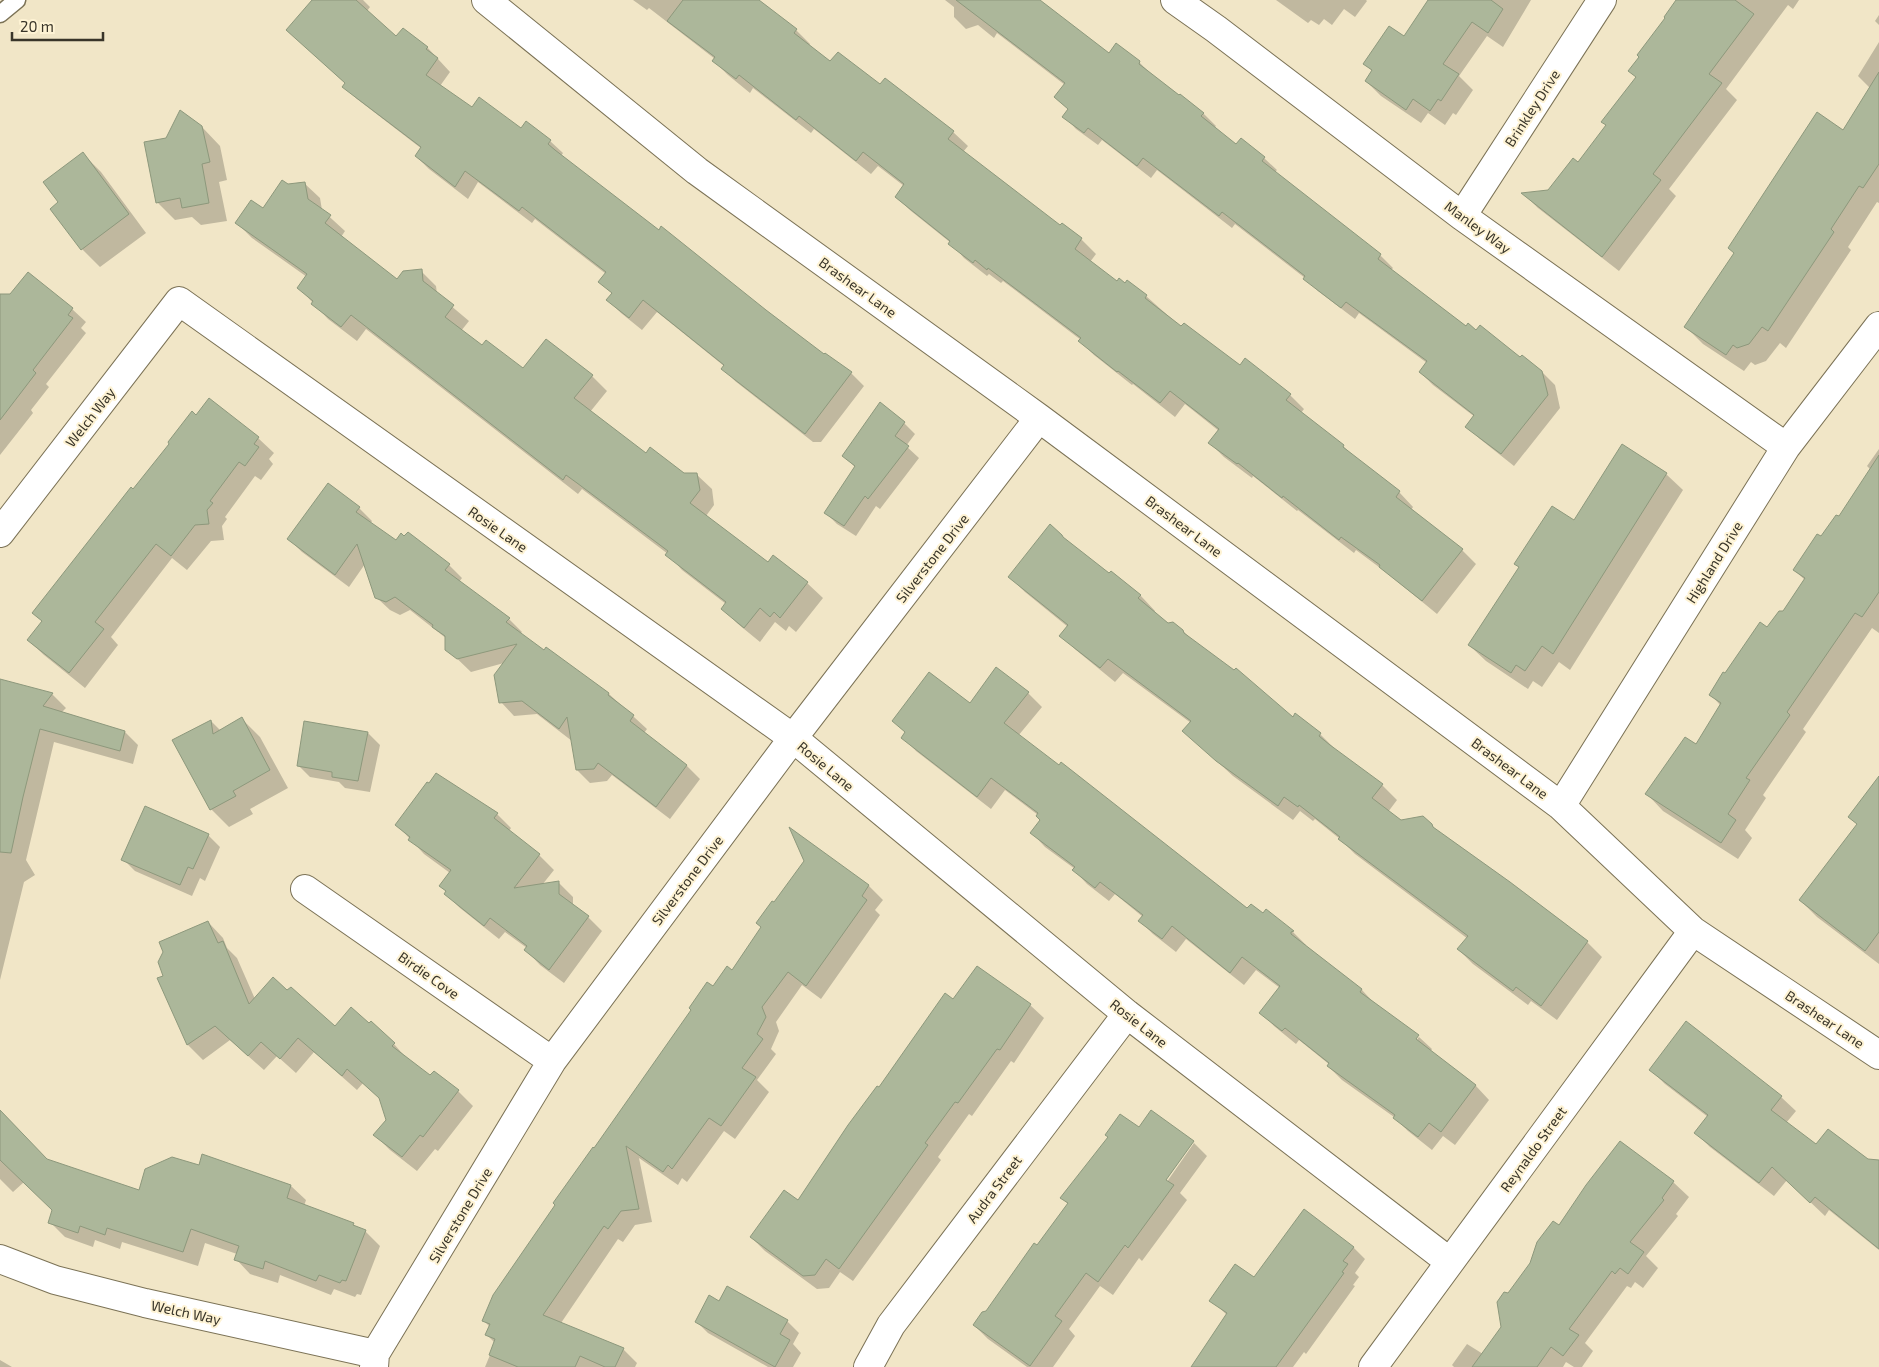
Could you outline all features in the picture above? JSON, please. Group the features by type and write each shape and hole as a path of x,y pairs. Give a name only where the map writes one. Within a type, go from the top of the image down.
{"street":[{"name":"Brashear Lane","path":"486,0 697,171 1039,418 1561,806 1693,931 1879,1055"},
{"name":"Manley Way","path":"1175,0 1462,216 1786,447"},
{"name":"Brinkley Drive","path":"1462,216 1602,0"},
{"name":"Welch Way","path":"0,533 180,301"},
{"name":"Rosie Lane","path":"180,301 792,738 1127,1014 1450,1262"},
{"name":"Highland Drive","path":"1561,806 1786,447 1879,326"},
{"name":"Silverstone Drive","path":"375,1361 552,1061 792,738 1039,418"},
{"name":"Birdie Cove","path":"306,889 552,1061"},
{"name":"Reynaldo Street","path":"1373,1367 1693,931"},
{"name":"Audra Street","path":"868,1367 891,1325 1127,1014"},
{"name":"Welch Way","path":"0,1259 55,1280 375,1361"}],"lane":[{"path":"0,14 17,0"}],"building":[{"path":"312,0 356,0 396,36 403,28 428,47 426,49 438,58 426,75 472,107 479,97 521,128 526,121 551,140 548,144 555,150 659,230 661,226 766,310 824,354 852,372 805,434 721,369 724,365 643,300 629,318 606,300 612,293 598,282 606,272 522,207 519,211 465,171 455,187 415,156 421,147 342,87 345,83 286,30"},
{"path":"683,0 759,0 797,29 794,33 830,61 838,52 880,84 885,78 954,131 948,139 1060,225 1062,223 1082,238 1075,249 1117,281 1119,278 1125,283 1127,280 1147,295 1145,298 1181,326 1184,323 1240,365 1245,358 1291,394 1286,400 1400,491 1396,497 1463,549 1422,601 1379,567 1380,565 1341,537 1339,540 1283,496 1282,498 1238,463 1208,443 1219,429 1170,391 1160,403 1078,341 1081,338 988,268 987,270 975,260 973,263 948,244 950,241 895,197 904,184 863,152 856,161 799,116 796,120 739,75 736,79 712,61 715,57 667,21"},
{"path":"956,0 1040,0 1109,53 1116,43 1140,61 1139,64 1204,113 1201,116 1236,144 1241,138 1265,157 1262,161 1381,254 1378,259 1466,326 1468,323 1476,330 1480,325 1520,357 1522,355 1542,371 1548,395 1501,454 1465,427 1474,415 1419,372 1427,361 1346,302 1341,308 1303,279 1305,276 1222,212 1219,216 1143,158 1137,166 1088,128 1084,133 1062,117 1068,109 1054,97 1065,83"},
{"path":"1428,0 1491,0 1503,9 1488,33 1472,22 1443,64 1459,74 1441,101 1438,99 1430,111 1413,99 1406,110 1365,81 1372,70 1363,64 1389,26 1404,36"},
{"path":"1676,0 1735,0 1754,14 1709,74 1722,83 1653,174 1661,180 1602,257 1521,193 1548,190 1573,158 1578,162 1606,125 1601,122 1636,77 1628,71 1639,57 1637,55"},
{"path":"1879,72 1879,164 1863,188 1859,186 1831,229 1834,232 1768,331 1762,327 1749,344 1737,348 1733,345 1726,355 1684,327 1734,253 1728,248 1817,112 1843,130"},
{"path":"180,110 202,126 210,162 202,164 209,203 182,208 180,198 156,203 144,142 166,138"},
{"path":"83,152 129,214 81,250 50,209 58,202 43,182"},
{"path":"282,180 288,184 305,182 308,199 331,215 325,223 397,279 403,271 422,269 423,281 454,305 445,317 482,345 486,340 523,368 546,339 593,375 574,398 646,453 650,447 684,473 697,473 700,490 690,503 768,562 773,555 808,582 780,618 774,612 770,617 760,608 744,628 721,609 726,602 665,555 668,551 566,475 563,480 351,315 341,327 311,304 313,301 297,288 307,274 235,223 251,200 263,208"},
{"path":"28,272 73,308 68,315 73,318 33,370 36,373 0,420 0,294 10,294"},
{"path":"209,398 259,437 254,444 259,447 245,466 239,462 210,501 213,503 207,510 209,524 195,525 171,556 156,544 95,622 104,629 69,673 27,640 42,621 32,613 131,487 133,489 169,444 168,442 192,411 196,415"},
{"path":"880,402 905,422 895,436 909,446 868,499 865,496 844,526 824,513 855,466 842,456"},
{"path":"1622,444 1667,473 1553,654 1542,646 1525,671 1516,665 1511,673 1468,645 1519,567 1514,564 1552,506 1574,520"},
{"path":"1879,455 1879,592 1862,617 1855,613 1787,712 1790,715 1746,778 1750,780 1728,814 1736,820 1721,843 1645,794 1685,737 1696,744 1721,703 1709,695 1723,672 1725,673 1760,622 1767,627 1779,611 1783,611 1805,578 1793,570 1817,534 1821,536 1836,515 1839,516"},
{"path":"328,483 360,507 356,512 396,540 401,533 404,536 408,532 450,564 445,570 510,618 506,622 544,650 546,647 609,693 608,695 634,715 630,721 687,765 656,807 598,763 594,769 576,770 567,717 559,729 522,701 499,703 494,675 517,644 457,659 445,650 445,636 432,627 433,625 395,597 386,602 375,598 357,544 335,575 287,539"},
{"path":"1050,524 1063,537 1109,573 1111,571 1141,595 1138,598 1168,623 1173,622 1184,633 1234,670 1236,668 1293,717 1295,713 1321,733 1319,736 1330,745 1383,784 1372,798 1401,820 1423,816 1433,827 1588,941 1541,1006 1516,987 1513,991 1457,949 1468,936 1338,839 1340,837 1299,805 1298,807 1284,797 1278,806 1216,761 1182,731 1191,721 1108,659 1100,668 1059,636 1068,625 1008,577"},
{"path":"996,667 1029,692 1004,723 1059,765 1061,762 1247,908 1251,904 1263,913 1266,909 1294,931 1291,934 1362,989 1360,992 1419,1035 1416,1039 1476,1085 1441,1132 1429,1123 1418,1137 1393,1118 1395,1115 1327,1066 1329,1063 1285,1028 1282,1031 1259,1013 1280,986 1242,957 1230,973 1172,926 1162,939 1138,921 1143,915 1100,882 1095,888 1072,870 1075,867 1030,833 1040,820 1036,816 1038,813 991,778 977,797 901,738 905,732 892,721 929,672 970,703"},
{"path":"0,679 53,693 43,706 125,731 120,751 40,729 11,853 0,852"},
{"path":"242,717 270,770 233,791 236,796 210,810 172,740 211,720 213,734"},
{"path":"304,721 368,732 358,781 332,777 332,772 297,766"},
{"path":"436,773 498,813 494,818 540,854 514,888 559,881 559,894 589,916 549,970 524,950 527,946 490,918 484,926 444,894 446,891 439,886 451,870 408,840 410,837 395,825"},
{"path":"1879,776 1879,932 1865,951 1799,900 1857,824 1848,817"},
{"path":"145,806 209,834 193,869 188,867 180,885 121,860"},
{"path":"789,827 869,885 862,896 867,900 806,986 788,972 762,1007 766,1017 757,1034 763,1039 742,1068 756,1077 721,1126 709,1118 672,1169 668,1165 663,1172 626,1146 639,1209 621,1211 608,1229 604,1226 543,1315 624,1348 615,1367 605,1367 580,1356 575,1367 518,1367 489,1355 495,1339 485,1335 490,1324 482,1321 493,1295 555,1205 553,1203 691,1010 689,1008 707,982 713,986 727,966 732,970 761,927 756,923 804,861"},
{"path":"208,921 218,943 223,941 249,1004 273,977 287,990 291,987 335,1026 351,1007 369,1023 371,1021 395,1043 392,1046 430,1075 434,1071 459,1090 423,1137 420,1135 402,1157 373,1135 386,1120 379,1098 347,1069 342,1076 298,1038 280,1059 261,1042 248,1056 215,1026 187,1045 157,978 163,976 158,962 163,952 159,942"},
{"path":"977,966 1031,1004 1000,1050 997,1049 958,1103 955,1102 925,1143 928,1145 839,1269 826,1259 815,1275 803,1276 750,1237 784,1190 798,1200 848,1125 877,1086 879,1087 945,993 953,999"},
{"path":"1686,1021 1782,1096 1771,1110 1816,1144 1828,1129 1868,1159 1879,1160 1879,1249 1815,1197 1810,1203 1772,1167 1759,1183 1694,1133 1708,1115 1649,1070"},
{"path":"0,1110 47,1159 139,1190 145,1169 172,1157 199,1165 202,1154 291,1185 287,1198 354,1223 353,1225 366,1230 346,1281 342,1280 340,1283 319,1275 316,1281 265,1261 263,1269 234,1260 239,1246 191,1229 183,1252 107,1228 105,1235 80,1226 78,1233 48,1223 52,1210 0,1160"},
{"path":"1151,1110 1194,1141 1166,1180 1174,1185 1128,1248 1125,1245 1098,1282 1086,1273 1055,1316 1062,1321 1030,1366 973,1325 982,1312 986,1311 1034,1243 1037,1245 1068,1203 1060,1198 1108,1137 1105,1135 1120,1114 1139,1127"},
{"path":"1620,1141 1674,1181 1662,1198 1664,1200 1630,1242 1644,1252 1628,1274 1620,1268 1615,1274 1612,1271 1569,1329 1579,1335 1563,1356 1551,1347 1537,1367 1472,1367 1501,1327 1497,1302 1504,1292 1508,1293 1530,1263 1537,1242 1553,1221 1559,1225 1586,1185"},
{"path":"1304,1209 1354,1247 1343,1261 1348,1264 1342,1272 1344,1273 1276,1367 1191,1367 1227,1313 1209,1301 1235,1264 1254,1277"},
{"path":"727,1286 788,1320 780,1334 790,1340 775,1367 695,1322 709,1295 719,1301"}]}
